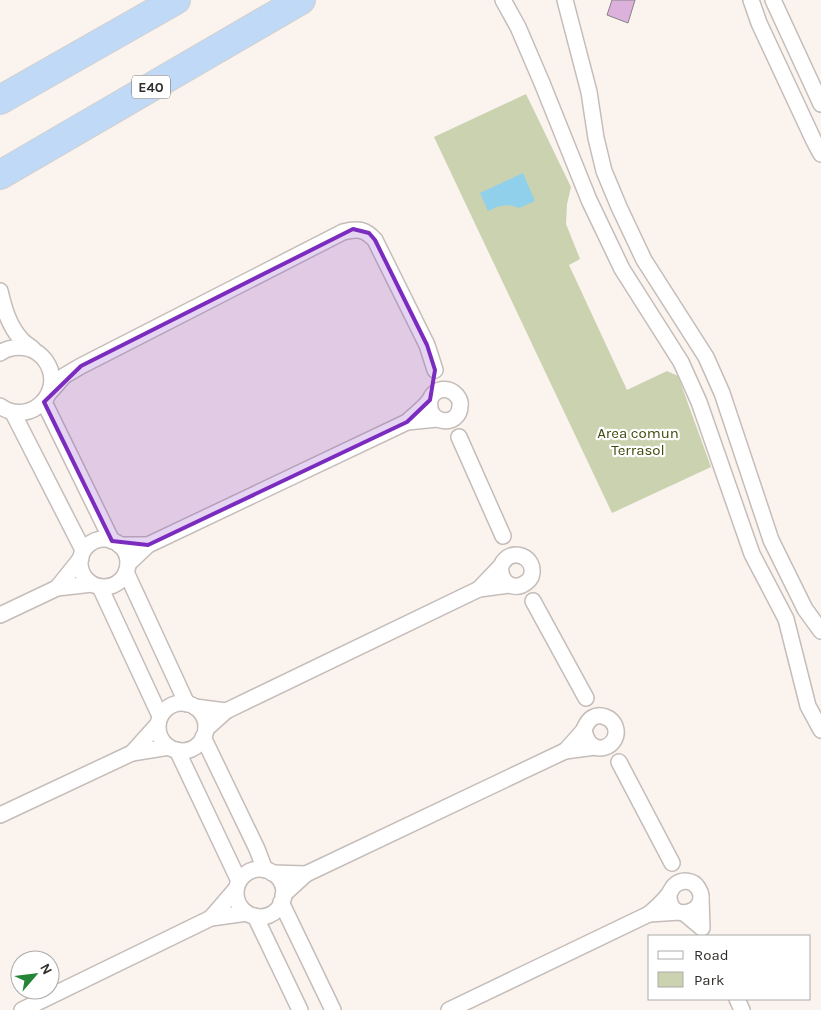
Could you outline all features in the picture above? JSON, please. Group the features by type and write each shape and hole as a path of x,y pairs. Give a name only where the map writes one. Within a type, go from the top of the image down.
{"highway":[{"path":"0,100 176,0"},
{"name":"E40","path":"0,175 301,0"}],"street":[{"path":"503,0 518,27 589,200 622,269 681,362 699,402 752,554 786,619 808,706 821,730"},
{"path":"565,0 589,92 596,138 604,171 644,260 706,357 722,393 771,540 805,610 821,631"},
{"path":"751,0 759,23 821,154"},
{"path":"773,0 821,104"},
{"path":"589,200 613,191"},
{"path":"4,409 24,413 35,409 64,376 81,366 343,232 353,230 369,233 375,240 427,345 435,370 458,400 459,411 453,419 406,422"},
{"path":"0,291 4,307 21,339 48,364 52,374 52,383 47,397 116,543 127,557 127,568 191,705 202,715 205,722 204,733 199,744 192,749 185,751 173,749 132,753 0,816"},
{"path":"0,353 13,347 24,347 60,366 69,368 81,366"},
{"path":"435,370 429,406 430,411 433,416 459,437"},
{"path":"0,615 57,588 96,585 108,587 115,584 122,579 127,568 148,545 406,422 436,392 446,389 458,400 459,437 503,536 529,564 529,580 526,584 479,590 226,711 204,733"},
{"path":"4,409 82,554 80,566 82,574 86,580 96,585 159,720 158,731 160,738 173,749 237,885 236,896 238,902 251,915 300,1010"},
{"path":"503,536 500,572 502,578 533,601"},
{"path":"57,588 89,544 96,540 104,539 116,543 148,545"},
{"path":"282,898 306,874 565,752 598,748 610,744 614,740 612,725 586,698 533,601 529,564 521,555 511,555 506,558 479,590"},
{"path":"786,619 805,610"},
{"path":"586,698 586,740 619,762"},
{"path":"132,753 165,710 172,705 179,703 226,711"},
{"path":"565,752 594,717 604,716 612,725 619,762 672,863 698,890 704,932"},
{"path":"22,1010 211,918 251,915 263,917 277,909 282,898 283,887 280,881 269,871 257,849 204,733"},
{"path":"672,863 669,899 671,904 674,909 682,912 704,932"},
{"path":"211,918 243,875 250,871 258,869 306,874"},
{"path":"449,1010 649,914 676,884 685,881 698,890"},
{"path":"649,914 690,912 695,910 698,906 698,890"},
{"path":"282,898 333,1010"}],"highlighted area":[{"path":"353,229 369,233 375,240 427,345 435,370 430,400 407,422 148,545 112,541 44,402 81,366"}],"green space":[{"name":"Area comun Terrasol","path":"526,94 571,187 567,204 566,224 580,259 569,265 627,390 667,371 678,376 711,467 612,513 434,137"}],"water":[{"path":"523,173 535,201 519,208 504,205 488,211 480,193"}],"building":[{"path":"612,0 635,0 628,23 607,15"}]}
